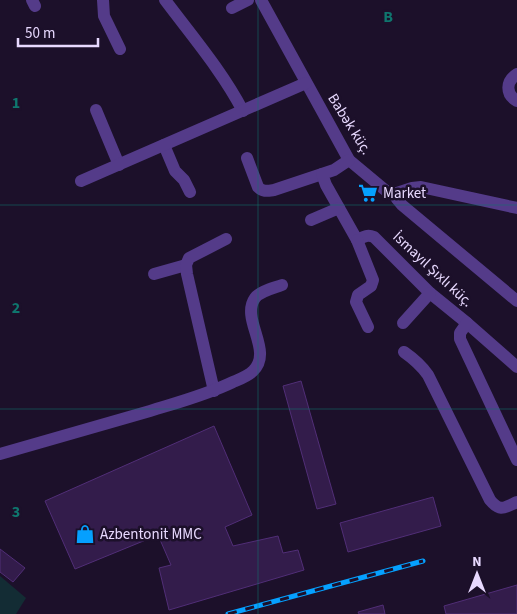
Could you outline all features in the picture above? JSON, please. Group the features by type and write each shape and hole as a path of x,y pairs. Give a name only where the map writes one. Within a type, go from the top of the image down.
{"street":[{"path":"103,0 104,16 120,50"},
{"path":"165,0 224,78 243,110"},
{"path":"232,8 248,0"},
{"name":"Babək küç.","path":"261,0 349,160 385,190 394,194 402,205 517,301"},
{"path":"517,74 509,81 508,87 512,98 517,101"},
{"path":"81,181 306,83"},
{"path":"96,110 119,165"},
{"path":"164,145 175,171 184,180 190,192"},
{"path":"247,158 258,187 261,190 267,191 334,170 349,160"},
{"path":"322,174 326,185 357,240 373,280 372,286 358,295 356,302 368,327"},
{"path":"394,194 412,188 421,188 517,208"},
{"path":"311,220 339,208"},
{"name":"İsmayıl Şıxlı küç.","path":"357,240 370,235 374,237 430,293 517,367"},
{"path":"214,391 186,264 189,258 226,240"},
{"path":"154,274 186,264"},
{"path":"0,454 199,397 245,376 253,371 260,359 251,314 255,298 260,293 282,285"},
{"path":"403,323 430,293"},
{"path":"467,323 460,333 460,339 517,460"},
{"path":"404,352 417,361 428,375 490,500 499,508 504,508 517,502"}],"shaded area":[{"path":"0,576 26,598 16,614 0,614"}],"building":[{"path":"301,381 336,504 317,509 283,386"},
{"path":"214,426 252,515 225,527 233,546 278,536 283,553 298,550 304,570 169,610 159,568 171,565 158,535 75,569 45,501"},
{"path":"433,497 441,526 348,552 340,523"},
{"path":"0,549 25,568 13,582 0,572"},
{"path":"517,585 517,614 446,614 444,606"},
{"path":"383,605 385,614 359,614 358,612"}],"railway":[{"path":"228,614 423,561"}],"place":[{"name":"Market","path":"368,193"},
{"name":"Azbentonit MMC","path":"85,534"}]}
